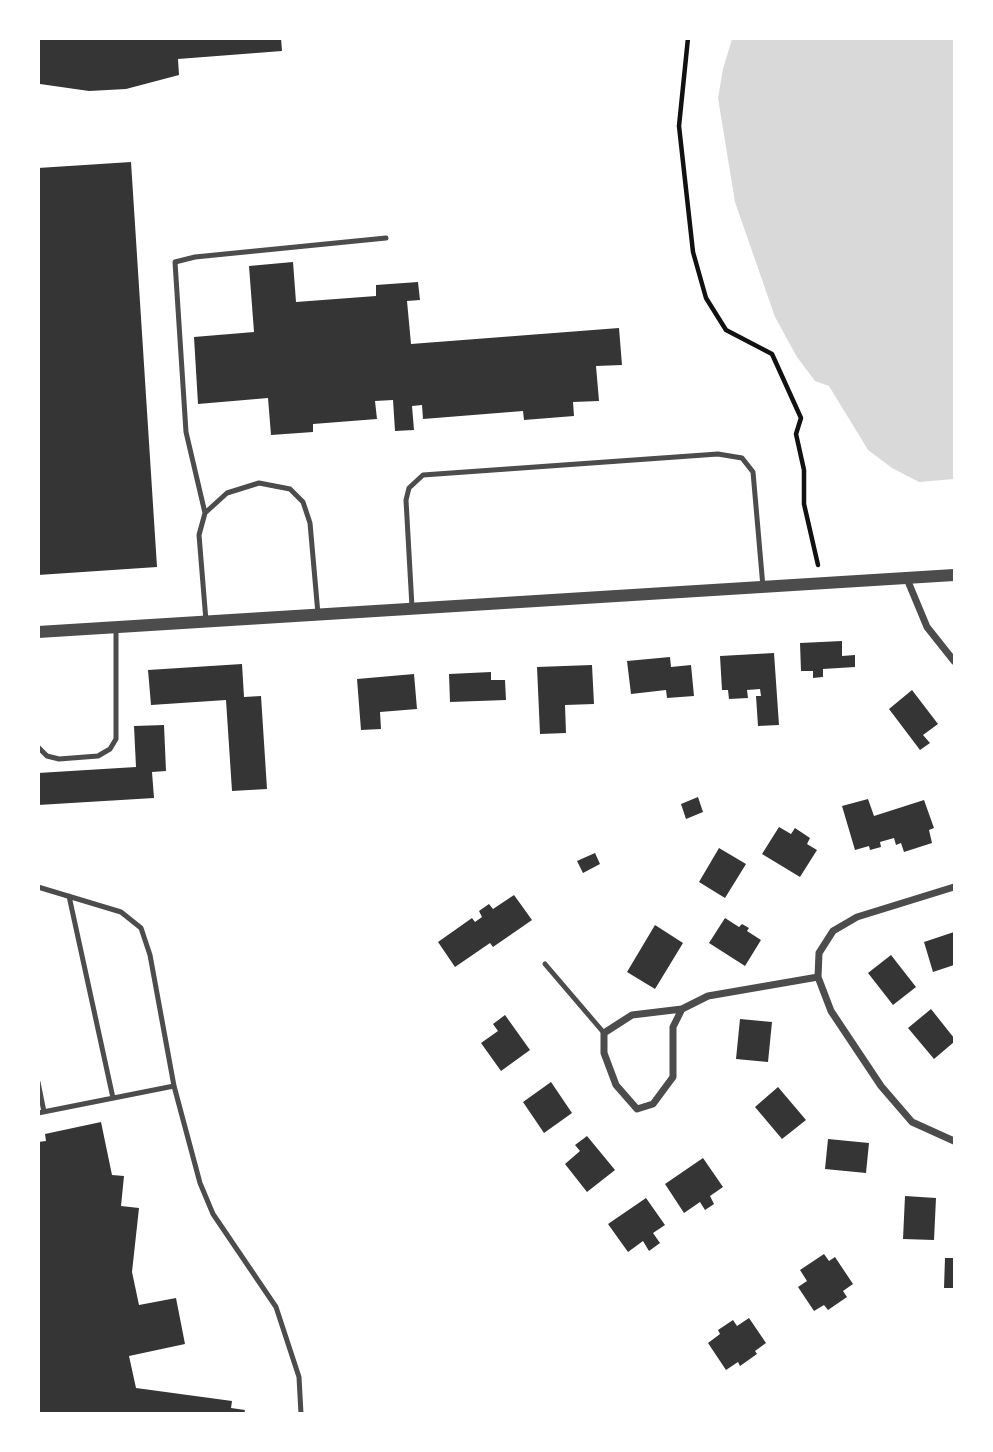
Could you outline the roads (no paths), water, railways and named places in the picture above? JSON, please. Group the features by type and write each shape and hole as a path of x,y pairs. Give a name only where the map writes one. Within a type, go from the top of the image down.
{"street":[{"path":"38,632 954,575"},
{"path":"906,579 927,627 954,661"},
{"path":"954,887 857,917 833,931 819,953 818,977 831,1012 881,1086 912,1122 954,1141"},
{"path":"682,1009 673,1027 673,1077 653,1104 637,1109 616,1085 604,1053 604,1033 632,1015 682,1009 708,996 818,977"}],"lane":[{"path":"206,621 199,535 205,513 186,432 175,262 195,257 386,238"},
{"path":"412,609 406,500 410,488 423,475 718,454 742,458 753,472 763,587"},
{"path":"205,513 227,493 259,483 290,489 303,502 310,523 318,614"},
{"path":"38,747 47,756 69,759 98,756 110,749 116,739 116,627"},
{"path":"38,887 121,912 141,928 150,955 174,1086 200,1183 213,1213 276,1307 299,1377 301,1413"},
{"path":"68,896 113,1098"},
{"path":"545,964 604,1033"},
{"path":"38,1082 41,1112 174,1086"}]}
